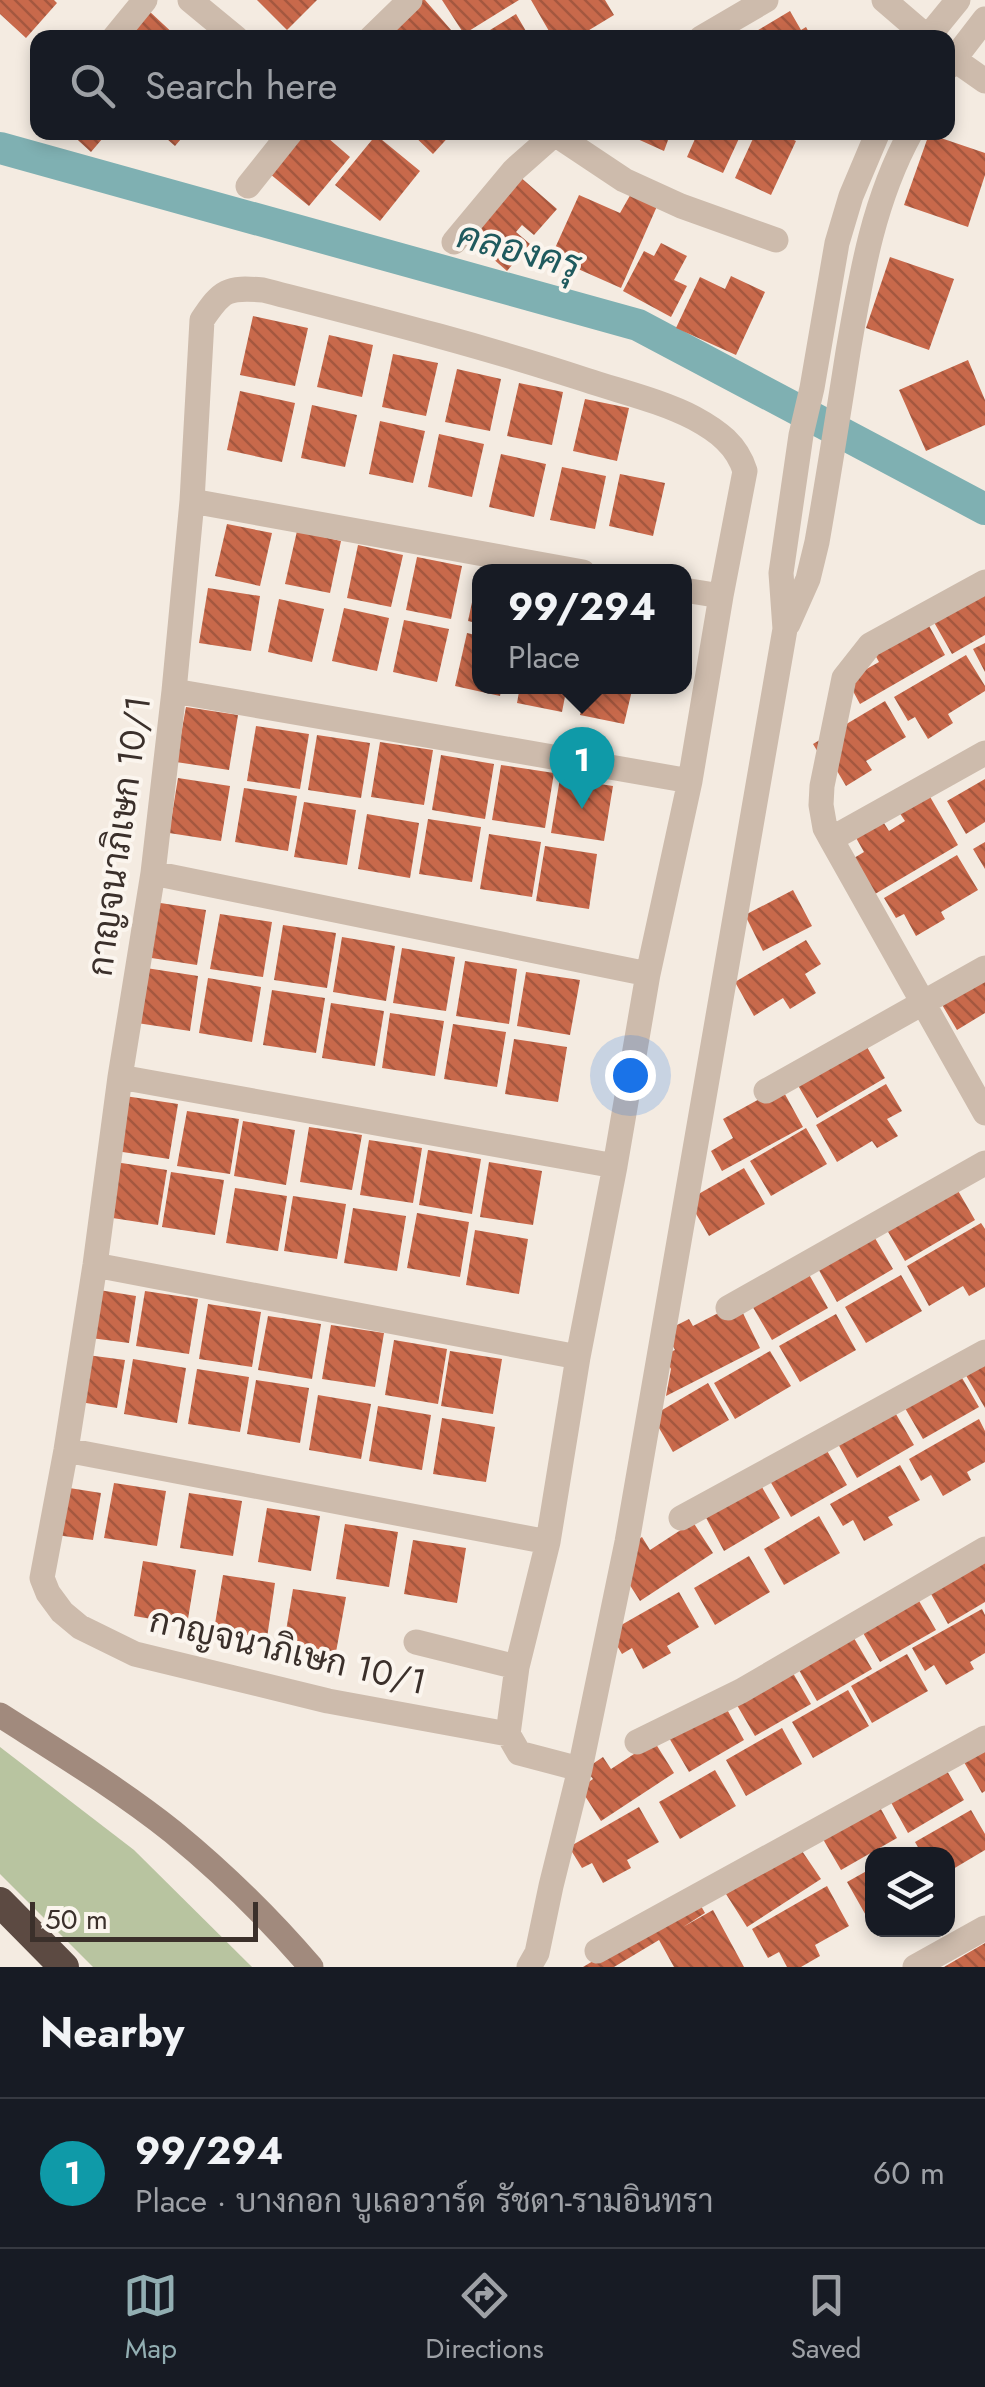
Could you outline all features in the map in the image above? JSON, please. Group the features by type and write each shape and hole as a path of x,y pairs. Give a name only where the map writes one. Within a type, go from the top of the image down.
{"highway":[{"path":"0,1902 64,1967"}],"main road":[{"path":"0,1715 170,1830 232,1883 311,1967"}],"street":[{"path":"121,30 145,0"},
{"path":"190,0 226,30"},
{"path":"379,30 410,0"},
{"path":"715,30 766,0"},
{"path":"884,0 918,30"},
{"path":"934,30 958,0"},
{"path":"955,53 985,18"},
{"path":"955,64 985,81"},
{"path":"248,186 285,140"},
{"path":"454,242 514,170 548,140"},
{"path":"566,140 624,180 681,206 776,240"},
{"path":"529,1967 537,1953 580,1769 626,1542 785,629 781,573 801,435 837,243 875,140"},
{"path":"785,629 808,579 828,482 862,266 876,216 907,140"},
{"name":"กาญจนาภิเษก 10/1","path":"238,288 263,290 532,362 694,418 739,452 746,471 721,596 690,781 648,974 548,1542 518,1667 508,1734 328,1701 135,1654 80,1627 62,1612 42,1578 66,1450 153,873 192,501 202,320 217,297 238,288"},
{"path":"192,501 539,564"},
{"path":"985,582 870,645 856,660 844,678 820,806 831,840 985,1114"},
{"path":"692,591 721,596"},
{"path":"174,692 690,781"},
{"path":"831,840 985,753"},
{"path":"153,873 648,974"},
{"path":"766,1092 985,968"},
{"path":"120,1077 615,1166"},
{"path":"728,1308 985,1164"},
{"path":"95,1265 578,1357"},
{"path":"682,1518 985,1352"},
{"path":"66,1450 548,1542"},
{"path":"637,1742 741,1691 985,1548"},
{"path":"416,1642 518,1667"},
{"path":"508,1734 518,1753 580,1769"},
{"path":"597,1951 985,1738"},
{"path":"915,1967 985,1928"}],"green space":[{"path":"0,1747 134,1850 252,1967 93,1967 0,1874"}],"building":[{"path":"0,0 57,3 26,38 0,14"},
{"path":"257,0 317,0 287,30"},
{"path":"415,0 425,0 451,30 381,30"},
{"path":"442,0 519,0 470,30 461,30"},
{"path":"531,0 605,0 614,15 589,30 548,30"},
{"path":"148,10 169,30 130,30"},
{"path":"790,11 801,30 758,30"},
{"path":"516,14 525,30 490,30"},
{"path":"78,140 101,140 91,152"},
{"path":"288,140 330,140 350,157 309,206 264,169"},
{"path":"372,140 382,140 420,171 380,221 335,185"},
{"path":"418,140 446,140 433,154"},
{"path":"640,140 668,140 664,151"},
{"path":"694,140 738,140 723,173 687,157"},
{"path":"752,140 796,141 771,195 735,178"},
{"path":"927,140 947,140 985,153 985,175 968,227 904,205"},
{"path":"519,176 557,209 534,235 522,225 516,232 530,244 507,271 467,236"},
{"path":"632,192 658,204 621,288 551,257 579,195 620,213"},
{"path":"661,243 687,256 674,280 687,286 671,317 623,291 644,251 654,256"},
{"path":"890,257 954,279 929,350 866,328"},
{"path":"731,276 765,292 736,355 676,328 700,277 725,289"},
{"path":"253,316 308,328 295,386 240,375"},
{"path":"329,335 373,345 362,397 317,387"},
{"path":"393,354 438,363 426,416 382,407"},
{"path":"968,360 985,400 985,425 926,451 899,390"},
{"path":"457,369 501,379 490,431 445,422"},
{"path":"519,383 563,392 552,445 507,436"},
{"path":"240,391 295,403 282,462 227,450"},
{"path":"585,399 629,408 617,461 573,451"},
{"path":"312,405 357,415 345,467 301,458"},
{"path":"380,421 425,431 413,483 369,474"},
{"path":"439,434 484,444 472,497 428,487"},
{"path":"501,454 546,464 534,517 489,507"},
{"path":"562,467 606,476 595,529 550,520"},
{"path":"620,474 665,483 653,536 609,526"},
{"path":"227,524 272,533 260,586 215,576"},
{"path":"297,531 341,541 330,593 285,584"},
{"path":"358,545 403,555 391,607 347,598"},
{"path":"417,557 462,566 451,619 406,610"},
{"path":"985,587 985,635 952,654 931,617"},
{"path":"208,588 260,596 251,651 199,643"},
{"path":"279,599 324,609 312,662 268,652"},
{"path":"344,608 389,618 377,671 332,661"},
{"path":"404,620 449,629 437,682 393,672"},
{"path":"927,622 945,655 860,704 847,680 879,662 874,653"},
{"path":"467,633 472,634 472,690 455,686"},
{"path":"985,643 985,672 973,649"},
{"path":"966,655 985,691 948,714 953,723 928,739 915,717 908,721 894,697"},
{"path":"519,694 565,694 562,712 517,703"},
{"path":"584,694 631,694 624,724 580,715"},
{"path":"885,701 906,737 866,761 872,770 846,786 833,764 827,767 813,744"},
{"path":"186,707 238,715 229,770 176,762"},
{"path":"256,726 309,734 300,789 247,781"},
{"path":"317,735 370,743 361,798 308,790"},
{"path":"380,742 433,750 424,805 371,797"},
{"path":"441,755 494,764 485,819 432,810"},
{"path":"501,765 554,773 545,828 492,820"},
{"path":"178,778 230,786 221,841 169,833"},
{"path":"560,778 613,786 604,841 551,833"},
{"path":"985,779 985,822 966,834 947,801"},
{"path":"244,788 297,796 288,851 235,842"},
{"path":"929,795 958,845 870,897 849,861 864,852 855,836 882,820 889,831 905,821 899,812"},
{"path":"304,802 356,810 347,865 294,857"},
{"path":"367,814 419,823 410,878 358,869"},
{"path":"428,819 481,827 472,882 419,874"},
{"path":"489,834 541,842 532,897 480,889"},
{"path":"985,842 985,869 973,849"},
{"path":"545,846 597,854 589,909 536,901"},
{"path":"957,855 978,890 941,912 945,919 916,936 904,914 896,918 884,898"},
{"path":"793,890 812,926 763,951 745,915"},
{"path":"154,902 206,910 197,965 145,957"},
{"path":"220,914 272,922 263,977 210,969"},
{"path":"283,925 336,933 327,988 274,980"},
{"path":"342,937 395,946 386,1001 333,992"},
{"path":"806,940 821,964 805,974 816,993 790,1009 783,998 754,1016 735,982"},
{"path":"402,948 455,957 446,1011 393,1003"},
{"path":"465,961 517,969 509,1024 456,1016"},
{"path":"146,968 198,976 190,1031 137,1023"},
{"path":"526,972 580,980 570,1035 517,1026"},
{"path":"985,977 985,1013 957,1030 941,1003"},
{"path":"208,978 261,987 252,1042 199,1033"},
{"path":"272,990 325,998 316,1053 263,1045"},
{"path":"331,1003 384,1011 375,1066 322,1058"},
{"path":"390,1013 444,1021 435,1076 382,1068"},
{"path":"453,1024 506,1032 497,1087 444,1079"},
{"path":"514,1039 567,1047 558,1102 505,1094"},
{"path":"864,1042 885,1078 817,1118 796,1082"},
{"path":"886,1084 902,1111 887,1119 898,1136 877,1148 872,1141 837,1162 816,1125"},
{"path":"781,1087 803,1127 722,1171 711,1151 733,1138 723,1119"},
{"path":"125,1096 178,1104 169,1159 116,1151"},
{"path":"187,1111 239,1119 230,1174 177,1166"},
{"path":"243,1121 295,1130 286,1185 234,1176"},
{"path":"309,1127 362,1135 352,1190 300,1182"},
{"path":"806,1128 827,1164 771,1196 750,1161"},
{"path":"369,1140 422,1148 413,1203 360,1195"},
{"path":"428,1150 481,1159 472,1214 419,1205"},
{"path":"115,1162 167,1170 158,1225 106,1217"},
{"path":"489,1162 542,1171 533,1225 480,1217"},
{"path":"744,1168 765,1204 709,1236 688,1200"},
{"path":"171,1172 224,1180 215,1235 162,1227"},
{"path":"235,1188 287,1196 278,1251 226,1243"},
{"path":"957,1189 975,1220 905,1261 887,1230"},
{"path":"293,1196 346,1204 337,1259 284,1251"},
{"path":"353,1208 406,1216 397,1271 344,1263"},
{"path":"417,1213 469,1222 460,1277 407,1268"},
{"path":"981,1223 985,1229 985,1287 969,1296 963,1286 929,1306 907,1266"},
{"path":"475,1230 528,1239 519,1294 466,1285"},
{"path":"872,1233 893,1269 837,1302 816,1265"},
{"path":"807,1271 828,1308 772,1340 751,1304"},
{"path":"901,1275 922,1311 866,1343 845,1307"},
{"path":"99,1290 136,1296 129,1343 91,1338"},
{"path":"145,1291 198,1299 189,1354 136,1346"},
{"path":"738,1303 760,1348 666,1396 671,1369 664,1355 675,1350 665,1331 689,1319 693,1326"},
{"path":"208,1304 261,1312 252,1367 199,1359"},
{"path":"836,1314 856,1350 800,1382 779,1346"},
{"path":"268,1316 321,1324 312,1379 258,1370"},
{"path":"331,1325 384,1333 375,1387 322,1379"},
{"path":"394,1340 447,1349 438,1404 385,1395"},
{"path":"450,1351 502,1359 493,1414 441,1406"},
{"path":"770,1351 791,1386 735,1419 714,1383"},
{"path":"87,1355 125,1360 117,1408 80,1402"},
{"path":"133,1359 186,1368 177,1423 124,1414"},
{"path":"985,1360 985,1408 964,1372"},
{"path":"197,1369 249,1377 240,1432 188,1424"},
{"path":"958,1371 979,1407 923,1439 902,1403"},
{"path":"256,1380 309,1388 300,1443 247,1434"},
{"path":"708,1383 729,1420 673,1452 652,1416"},
{"path":"318,1395 371,1404 361,1459 309,1450"},
{"path":"378,1406 431,1415 422,1470 369,1461"},
{"path":"893,1409 914,1445 857,1478 837,1442"},
{"path":"442,1418 495,1427 486,1482 433,1474"},
{"path":"979,1419 985,1431 985,1462 967,1472 971,1480 943,1496 931,1475 921,1481 909,1459"},
{"path":"826,1449 847,1485 791,1517 770,1481"},
{"path":"900,1465 920,1500 888,1517 893,1525 864,1541 853,1520 843,1526 830,1504"},
{"path":"759,1482 780,1518 724,1551 704,1514"},
{"path":"114,1483 166,1491 157,1546 104,1538"},
{"path":"63,1487 101,1493 93,1540 56,1535"},
{"path":"189,1493 242,1501 233,1556 180,1548"},
{"path":"267,1508 320,1516 311,1571 258,1562"},
{"path":"819,1516 840,1553 784,1585 764,1549"},
{"path":"693,1522 713,1553 640,1601 619,1568 624,1548 642,1537 650,1550"},
{"path":"345,1524 398,1532 389,1587 336,1579"},
{"path":"413,1540 466,1548 457,1603 404,1594"},
{"path":"749,1556 770,1592 715,1625 694,1588"},
{"path":"985,1560 985,1602 948,1624 927,1587"},
{"path":"143,1561 196,1570 187,1625 134,1616"},
{"path":"223,1575 275,1583 267,1638 214,1630"},
{"path":"293,1589 346,1597 336,1652 284,1643"},
{"path":"679,1592 699,1627 667,1646 671,1653 643,1669 632,1648 622,1654 609,1632"},
{"path":"915,1594 936,1630 880,1662 859,1626"},
{"path":"982,1609 985,1653 970,1662 974,1669 946,1685 934,1665 925,1671 912,1648"},
{"path":"851,1633 872,1669 817,1701 796,1665"},
{"path":"907,1654 928,1691 872,1723 851,1686"},
{"path":"790,1668 811,1704 755,1736 734,1700"},
{"path":"848,1690 869,1726 813,1758 792,1722"},
{"path":"724,1704 744,1740 689,1772 668,1736"},
{"path":"782,1728 802,1764 746,1796 726,1760"},
{"path":"654,1741 674,1773 601,1821 580,1788 593,1779 585,1769 603,1757 611,1769"},
{"path":"985,1743 985,1791 982,1793 961,1757"},
{"path":"943,1764 964,1800 908,1833 888,1797"},
{"path":"715,1770 736,1806 680,1839 659,1802"},
{"path":"877,1802 897,1838 881,1847 865,1847 865,1856 841,1870 820,1834"},
{"path":"639,1807 659,1842 627,1860 631,1868 603,1883 592,1863 582,1868 569,1847"},
{"path":"971,1810 985,1834 985,1850 955,1868 955,1847 918,1847 915,1842"},
{"path":"800,1848 821,1879 747,1927 726,1894"},
{"path":"865,1872 865,1914 847,1882"},
{"path":"827,1886 849,1926 815,1945 820,1956 801,1967 787,1967 779,1952 768,1958 752,1929"},
{"path":"697,1899 705,1913 683,1927 713,1910 744,1967 674,1967 659,1940 614,1967 583,1967"},
{"path":"985,1943 985,1967 944,1967"}],"waterway":[{"name":"คลองครุ","path":"0,148 638,325 985,509"}],"place":[{"name":"99/294","path":"582,809"}]}
